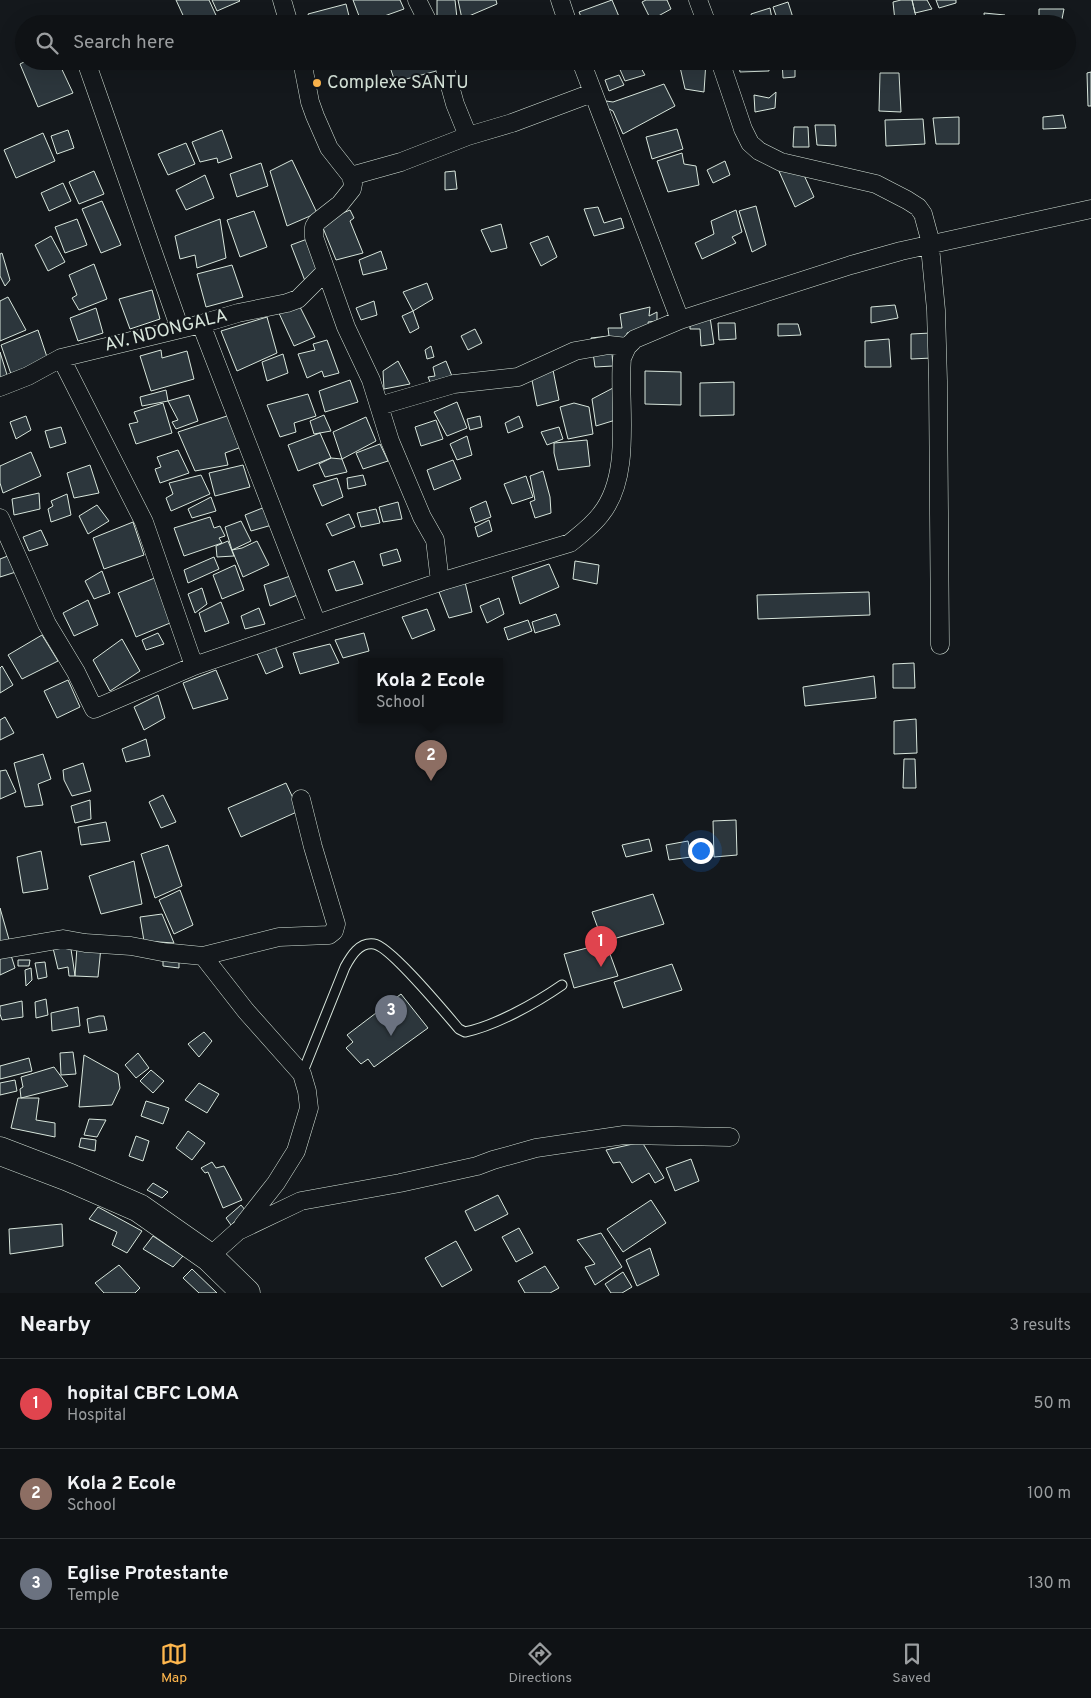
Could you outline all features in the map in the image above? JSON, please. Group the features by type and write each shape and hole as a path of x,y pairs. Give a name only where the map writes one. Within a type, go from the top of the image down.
{"highway":[{"path":"0,1151 68,1177 138,1208 209,1257 246,1293"}],"street":[{"path":"282,0 286,15"},
{"path":"417,0 424,15"},
{"path":"560,0 565,15"},
{"path":"698,0 704,15"},
{"path":"89,70 180,329"},
{"path":"304,70 310,102 315,116 329,148 351,176 352,189 340,204 314,227 314,237 346,327 367,372 390,441 434,540 440,582"},
{"path":"446,70 455,104 468,136"},
{"path":"584,70 680,320"},
{"path":"723,70 743,129 750,143 765,156 781,162 876,184 918,207 923,214 929,236 936,310 940,645"},
{"path":"351,176 401,162 468,136 512,123 592,93"},
{"path":"0,518 47,624 76,672 94,709 194,666 440,582 570,543 602,513 614,488 619,468 622,440 622,358 626,347 634,339 680,320 880,256 1091,209"},
{"name":"AV. NDONGALA","path":"0,387 28,376 61,358 201,324 238,313 287,303 298,299 326,271"},
{"path":"201,324 316,624"},
{"path":"379,406 454,384 518,377 552,360 583,350 609,345 626,347"},
{"path":"61,358 144,522 194,666"},
{"path":"0,950 63,939 203,956 279,937 329,935 334,931 336,924 301,799"},
{"path":"203,956 246,1011 302,1074 309,1108 296,1151 276,1184 238,1231 209,1257"},
{"path":"238,1231 301,1201 400,1184 477,1166 536,1148 624,1135 730,1137"}],"lane":[{"path":"302,1074 345,967 350,957 360,947 372,943 380,946 411,974 459,1029 464,1032 478,1029 516,1011 562,985"}],"building":[{"path":"176,0 209,0 216,15 183,15"},
{"path":"212,0 239,0 240,1 217,11"},
{"path":"353,0 400,0 404,9 387,15 359,15"},
{"path":"437,0 455,0 457,15 437,15"},
{"path":"458,0 496,0 497,4 471,15 461,15"},
{"path":"612,0 618,15 580,15 579,12"},
{"path":"646,0 667,0 671,9 660,15 648,15 642,2"},
{"path":"912,0 916,15 894,15 893,2"},
{"path":"912,0 927,0 932,9 915,13"},
{"path":"936,0 956,0 956,3 939,8"},
{"path":"788,2 792,15 776,15 773,7"},
{"path":"346,4 349,15 308,15"},
{"path":"770,8 771,15 751,15"},
{"path":"1039,9 1064,9 1063,15 1039,15"},
{"path":"984,13 1005,15 984,15"},
{"path":"23,70 62,70 73,93 38,107"},
{"path":"391,70 440,70 395,82"},
{"path":"620,70 642,70 645,75 625,81"},
{"path":"681,70 705,70 704,92 685,89"},
{"path":"740,70 769,70 769,71 740,72"},
{"path":"783,70 795,70 795,77 783,78"},
{"path":"1091,72 1091,106 1088,106 1087,73"},
{"path":"880,73 899,73 901,112 879,111"},
{"path":"619,75 624,85 609,91 605,80"},
{"path":"664,84 675,106 623,134 613,111 607,108 606,101 613,102"},
{"path":"776,92 775,108 755,112 754,95 769,98"},
{"path":"1063,115 1066,128 1043,129 1043,117"},
{"path":"959,117 959,144 936,144 933,118"},
{"path":"923,119 925,144 886,146 885,120"},
{"path":"815,125 835,125 836,146 817,145"},
{"path":"794,127 808,127 809,147 793,147"},
{"path":"677,129 683,149 652,159 646,137"},
{"path":"68,130 74,148 57,154 51,136"},
{"path":"222,130 232,158 218,163 217,158 200,162 192,142"},
{"path":"43,133 55,161 16,178 4,150"},
{"path":"186,143 195,164 168,175 158,154"},
{"path":"682,153 684,164 696,166 699,185 668,192 657,161"},
{"path":"292,160 317,213 287,226 270,171"},
{"path":"725,161 730,175 713,183 707,170"},
{"path":"798,162 814,197 795,207 778,169"},
{"path":"261,163 268,186 237,197 230,174"},
{"path":"94,171 104,194 79,204 69,182"},
{"path":"455,171 457,189 445,190 445,172"},
{"path":"205,175 214,198 186,210 176,190"},
{"path":"63,183 71,201 49,211 41,193"},
{"path":"102,201 121,245 101,253 82,209"},
{"path":"756,206 766,245 752,252 739,211"},
{"path":"598,207 604,223 621,218 624,228 594,236 584,209"},
{"path":"350,210 354,218 350,221 363,253 336,260 323,228 331,218"},
{"path":"736,210 742,232 732,237 736,243 702,259 695,243 714,234 711,221"},
{"path":"254,211 267,247 240,257 227,220"},
{"path":"77,219 87,245 65,253 55,227"},
{"path":"220,219 226,258 197,268 195,255 180,259 175,236"},
{"path":"501,224 507,248 491,252 481,230"},
{"path":"51,236 65,262 48,271 35,245"},
{"path":"548,236 557,257 541,266 530,243"},
{"path":"310,238 326,271 305,281 291,245"},
{"path":"381,251 387,269 363,275 359,260"},
{"path":"2,253 10,280 5,286 0,276 0,254"},
{"path":"94,264 107,299 79,310 72,298 77,295 69,275"},
{"path":"232,265 243,297 206,307 197,274"},
{"path":"427,283 433,299 413,311 403,292"},
{"path":"152,290 160,319 130,329 119,299"},
{"path":"8,297 26,330 0,341 0,301"},
{"path":"374,301 377,315 361,320 356,308"},
{"path":"298,303 315,337 294,346 278,311"},
{"path":"895,305 898,318 871,323 871,307"},
{"path":"650,307 649,316 657,312 657,321 648,322 649,326 627,333 627,347 611,341 613,366 595,367 591,338 609,336 608,328 622,328 620,314"},
{"path":"96,308 103,333 78,341 70,318"},
{"path":"413,311 419,328 410,333 402,316"},
{"path":"267,317 277,353 237,371 221,331"},
{"path":"710,317 714,344 701,346 700,329 690,329 690,320"},
{"path":"718,323 735,323 736,339 719,340"},
{"path":"778,324 798,324 801,335 778,336"},
{"path":"475,329 482,343 468,350 461,336"},
{"path":"38,330 49,363 12,377 1,345"},
{"path":"931,333 932,358 911,359 911,334"},
{"path":"889,339 891,367 865,367 865,341"},
{"path":"327,340 339,373 324,377 322,371 307,378 298,354 315,350 313,344"},
{"path":"431,346 434,357 427,359 425,350"},
{"path":"161,350 162,358 187,351 194,379 151,391 140,356"},
{"path":"0,352 8,378 0,381"},
{"path":"283,354 288,373 267,381 262,362"},
{"path":"398,361 410,384 384,389 383,371"},
{"path":"446,361 457,389 437,398 428,377 435,376 433,367"},
{"path":"553,370 559,400 537,406 531,375"},
{"path":"645,371 681,372 681,405 645,404"},
{"path":"350,380 358,402 325,412 319,391"},
{"path":"734,382 734,415 700,416 700,383"},
{"path":"613,388 622,418 596,426 592,399"},
{"path":"166,390 168,401 142,406 140,397"},
{"path":"308,394 316,416 294,423 296,432 280,437 267,405"},
{"path":"189,395 198,421 176,429 172,422 178,420 168,401"},
{"path":"457,402 467,428 447,436 434,412"},
{"path":"163,403 172,433 136,444 129,424 138,422 134,412"},
{"path":"574,403 589,407 593,434 568,439 560,407"},
{"path":"233,414 247,445 225,453 228,465 195,471 178,432"},
{"path":"324,415 331,431 314,434 310,421"},
{"path":"26,416 31,430 16,439 10,422"},
{"path":"480,416 482,427 470,430 467,419"},
{"path":"519,416 523,427 508,433 505,423"},
{"path":"366,417 376,441 342,459 333,432"},
{"path":"436,420 443,439 421,446 415,427"},
{"path":"61,427 66,443 50,448 45,431"},
{"path":"559,427 563,439 547,445 541,432"},
{"path":"320,433 331,458 298,471 288,445"},
{"path":"467,436 472,455 457,460 450,444"},
{"path":"587,440 590,466 558,470 554,443"},
{"path":"380,444 388,461 363,469 356,453"},
{"path":"178,450 189,473 160,483 155,469 161,467 157,457"},
{"path":"31,452 41,476 3,493 0,483 0,466"},
{"path":"331,458 342,459 347,472 325,477 319,464"},
{"path":"453,460 461,479 434,490 427,470"},
{"path":"90,465 99,493 74,498 67,473"},
{"path":"243,465 250,487 215,496 209,473"},
{"path":"543,471 550,497 551,513 535,518 530,502 535,500 530,476"},
{"path":"201,475 210,494 171,511 166,498 173,494 169,483"},
{"path":"363,475 366,485 348,489 347,478"},
{"path":"526,476 533,497 512,504 504,484"},
{"path":"337,478 343,497 322,506 313,485"},
{"path":"39,493 40,509 14,515 12,499"},
{"path":"67,494 71,515 51,522 48,509 53,506 51,501"},
{"path":"211,497 216,511 192,518 188,509"},
{"path":"486,501 491,517 475,523 470,508"},
{"path":"398,502 402,519 383,522 379,507"},
{"path":"97,505 109,521 88,534 79,516"},
{"path":"265,507 272,525 251,531 245,515"},
{"path":"376,509 380,523 361,527 357,513"},
{"path":"349,514 355,527 332,536 326,524"},
{"path":"210,517 214,528 220,526 225,536 219,538 222,543 184,556 174,528"},
{"path":"489,520 492,531 478,537 475,527"},
{"path":"241,521 251,541 232,550 225,527"},
{"path":"133,522 144,555 104,569 93,538"},
{"path":"41,530 48,545 29,551 23,537"},
{"path":"228,541 234,556 217,557 216,546"},
{"path":"257,541 269,565 243,577 232,550 242,548"},
{"path":"397,549 401,561 383,566 380,554"},
{"path":"13,554 19,571 0,577 0,559"},
{"path":"214,557 219,569 188,583 184,570"},
{"path":"354,561 363,584 336,591 328,570"},
{"path":"575,561 599,565 597,584 573,579"},
{"path":"549,564 559,587 520,604 512,577"},
{"path":"235,565 244,590 222,599 213,575"},
{"path":"102,571 110,593 94,599 85,581"},
{"path":"299,573 307,591 270,606 264,585"},
{"path":"157,577 175,621 136,637 118,593"},
{"path":"465,582 472,612 449,618 439,592"},
{"path":"202,588 207,604 195,613 188,594"},
{"path":"869,592 870,615 758,619 757,595"},
{"path":"499,598 504,614 487,623 480,606"},
{"path":"88,600 98,625 74,636 63,613"},
{"path":"221,602 229,623 205,632 199,613"},
{"path":"259,608 265,624 245,629 241,616"},
{"path":"427,609 435,630 412,639 402,617"},
{"path":"556,614 560,625 535,633 532,622"},
{"path":"528,620 532,631 508,640 504,628"},
{"path":"158,633 164,644 146,650 142,640"},
{"path":"364,633 369,651 343,658 335,640"},
{"path":"42,635 58,661 22,679 8,655"},
{"path":"122,639 140,671 110,691 93,660"},
{"path":"273,641 283,667 266,674 256,651"},
{"path":"330,644 339,663 300,674 293,653"},
{"path":"914,663 915,688 893,688 893,664"},
{"path":"2,666 13,685 0,693 0,668"},
{"path":"216,670 228,699 193,709 183,683"},
{"path":"874,676 876,698 805,706 803,687"},
{"path":"68,680 80,707 57,718 44,691"},
{"path":"158,695 165,718 144,730 134,707"},
{"path":"5,717 14,733 0,740 0,720"},
{"path":"916,719 917,753 894,754 894,721"},
{"path":"146,739 150,756 126,762 122,749"},
{"path":"43,754 51,779 38,784 43,805 25,807 14,763"},
{"path":"904,759 915,759 916,788 903,788"},
{"path":"83,763 91,791 72,796 64,780 63,770"},
{"path":"6,770 16,792 0,799 0,771"},
{"path":"286,783 299,811 241,837 228,808"},
{"path":"163,795 176,822 161,828 149,802"},
{"path":"90,800 91,819 75,823 71,806"},
{"path":"736,820 737,855 714,857 713,821"},
{"path":"106,822 110,841 81,845 78,827"},
{"path":"649,839 652,851 626,857 622,845"},
{"path":"688,841 691,857 669,860 666,845"},
{"path":"168,845 182,886 155,898 141,854"},
{"path":"41,851 48,889 23,893 17,857"},
{"path":"134,861 142,904 101,914 89,876"},
{"path":"180,890 193,925 174,934 159,900"},
{"path":"653,894 664,924 603,942 592,912"},
{"path":"0,908 10,943 0,945"},
{"path":"162,914 174,943 144,941 140,917"},
{"path":"70,943 75,976 69,976 68,967 58,969 53,948"},
{"path":"606,943 618,976 574,988 564,954"},
{"path":"77,947 101,947 98,977 75,976"},
{"path":"10,952 15,968 0,975 0,955"},
{"path":"163,958 179,959 179,968 163,966"},
{"path":"18,960 30,960 29,966 18,966"},
{"path":"45,962 47,977 38,979 35,963"},
{"path":"672,964 682,990 623,1008 614,982"},
{"path":"31,968 32,980 26,986 25,970"},
{"path":"401,994 428,1028 374,1067 368,1059 361,1064 346,1048 353,1042 347,1035"},
{"path":"46,999 48,1015 36,1018 35,1002"},
{"path":"22,1001 23,1017 2,1020 0,1006"},
{"path":"78,1007 80,1026 52,1031 51,1013"},
{"path":"104,1016 107,1030 89,1033 87,1019"},
{"path":"204,1032 212,1041 199,1057 188,1044"},
{"path":"73,1052 76,1074 61,1075 60,1053"},
{"path":"138,1053 149,1068 136,1078 125,1065"},
{"path":"84,1055 118,1074 120,1088 112,1105 79,1107"},
{"path":"29,1058 32,1071 0,1079 0,1066"},
{"path":"54,1067 68,1086 21,1098 20,1089 23,1087 21,1077"},
{"path":"151,1070 164,1081 153,1093 140,1081"},
{"path":"15,1080 17,1091 0,1095 0,1083"},
{"path":"199,1083 219,1094 207,1113 185,1100"},
{"path":"18,1098 39,1098 36,1120 55,1123 55,1137 11,1128"},
{"path":"146,1101 169,1108 163,1124 141,1116"},
{"path":"89,1119 106,1120 97,1137 84,1135"},
{"path":"188,1131 205,1143 192,1160 176,1148"},
{"path":"136,1136 149,1141 143,1161 129,1156"},
{"path":"81,1138 96,1140 95,1151 79,1147"},
{"path":"642,1142 664,1178 655,1183 649,1173 632,1183 620,1162 613,1163 606,1150"},
{"path":"691,1159 699,1181 675,1191 666,1168"},
{"path":"212,1162 216,1168 224,1166 242,1200 223,1208 208,1172 205,1173 201,1168"},
{"path":"153,1183 168,1192 162,1198 147,1190"},
{"path":"498,1195 508,1214 475,1231 465,1211"},
{"path":"651,1200 666,1223 623,1252 607,1229"},
{"path":"241,1205 246,1211 231,1225 226,1218"},
{"path":"98,1207 142,1231 127,1253 112,1245 117,1232 89,1219"},
{"path":"62,1224 63,1246 10,1254 9,1229"},
{"path":"519,1228 533,1253 516,1262 502,1237"},
{"path":"601,1233 622,1267 595,1285 585,1267 595,1264 577,1240"},
{"path":"153,1236 183,1256 173,1267 143,1249"},
{"path":"456,1241 472,1270 442,1287 425,1258"},
{"path":"650,1248 659,1275 637,1286 626,1260"},
{"path":"119,1265 140,1288 135,1293 104,1293 95,1283"},
{"path":"545,1266 559,1288 550,1293 525,1293 518,1281"},
{"path":"192,1269 217,1293 199,1293 183,1278"},
{"path":"623,1272 632,1287 622,1293 611,1293 605,1284"}],"place":[{"name":"Complexe SANTU","path":"317,83"},
{"name":"Kola 2 Ecole","path":"431,781"},
{"name":"hopital CBFC LOMA","path":"601,967"},
{"name":"Eglise Protestante","path":"391,1036"}]}
